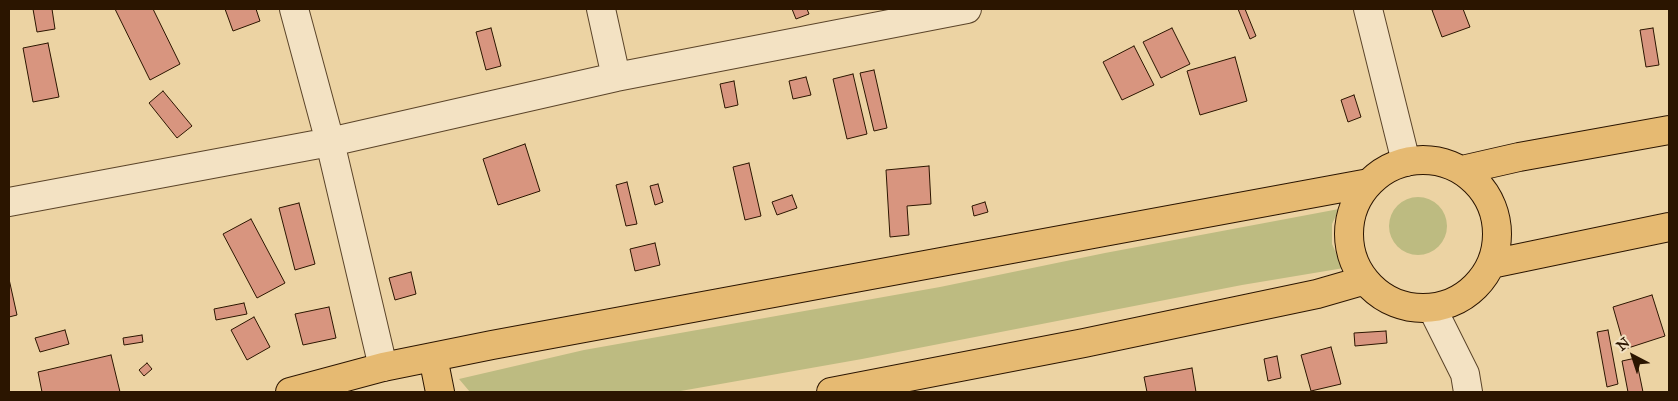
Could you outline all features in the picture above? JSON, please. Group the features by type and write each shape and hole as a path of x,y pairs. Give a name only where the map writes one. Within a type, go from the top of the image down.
{"main road":[{"path":"1462,170 1519,156 1669,130"},
{"path":"1421,159 1435,160 1462,170 1484,191 1492,205 1496,219 1498,234 1496,250 1484,278 1461,298 1432,308 1413,308 1377,295 1362,281 1350,250 1348,232 1358,197 1369,183 1386,170 1406,162 1421,159"},
{"path":"290,392 383,367 492,345 1369,183"},
{"path":"1491,264 1669,228"},
{"path":"832,392 1094,341 1317,294 1362,281"},
{"path":"433,357 440,392"}],"street":[{"path":"294,9 330,142 383,367"},
{"path":"602,9 616,77"},
{"path":"9,202 330,142 616,77 967,9"},
{"path":"1368,9 1406,162"},
{"path":"1432,308 1465,374 1468,392"}],"shaded area":[{"path":"1412,197 1424,197 1439,205 1447,220 1447,232 1439,247 1424,255 1412,255 1397,247 1389,232 1389,220 1397,205"},
{"path":"1339,209 1332,224 1332,244 1338,258 1350,267 1242,285 862,359 675,392 470,392 459,379 584,350 940,287 1105,253"}],"building":[{"path":"33,9 52,9 55,29 37,32"},
{"path":"115,9 153,9 180,64 150,80"},
{"path":"225,9 256,9 260,21 233,31"},
{"path":"792,9 807,9 809,14 796,19"},
{"path":"1238,9 1245,9 1256,36 1250,39"},
{"path":"1463,9 1470,27 1442,37 1432,10"},
{"path":"491,28 501,66 486,70 476,32"},
{"path":"1172,28 1190,64 1161,78 1143,42"},
{"path":"1653,28 1659,65 1646,67 1640,30"},
{"path":"48,43 59,97 33,102 23,48"},
{"path":"1134,46 1154,85 1122,100 1103,62"},
{"path":"1235,57 1247,101 1200,115 1187,71"},
{"path":"874,70 887,128 874,131 860,73"},
{"path":"853,74 867,134 847,139 833,79"},
{"path":"806,77 811,95 793,99 789,81"},
{"path":"734,81 738,105 725,108 720,84"},
{"path":"163,91 192,126 177,138 149,103"},
{"path":"1354,95 1361,117 1348,122 1341,100"},
{"path":"525,144 540,191 498,205 483,159"},
{"path":"749,163 761,216 745,220 733,167"},
{"path":"929,166 931,204 907,206 909,235 890,237 886,170"},
{"path":"627,182 637,224 626,226 616,185"},
{"path":"658,184 663,202 655,205 650,186"},
{"path":"792,195 797,208 777,215 772,202"},
{"path":"985,202 988,212 974,216 972,206"},
{"path":"299,203 315,264 295,270 279,208"},
{"path":"251,219 285,283 257,298 223,234"},
{"path":"655,243 660,265 635,271 630,249"},
{"path":"411,272 416,294 395,300 389,278"},
{"path":"9,279 17,315 9,317"},
{"path":"1652,295 1665,336 1625,349 1613,307"},
{"path":"244,303 247,314 216,320 214,309"},
{"path":"329,307 336,338 303,345 295,314"},
{"path":"254,317 270,347 247,360 231,330"},
{"path":"65,330 69,344 40,352 35,338"},
{"path":"1608,330 1618,384 1607,387 1597,332"},
{"path":"1386,331 1387,343 1355,346 1354,333"},
{"path":"142,335 143,342 124,345 123,338"},
{"path":"1331,347 1341,384 1311,391 1301,355"},
{"path":"111,355 120,392 42,392 38,372"},
{"path":"1277,356 1281,378 1268,381 1264,359"},
{"path":"1636,358 1643,392 1628,392 1622,361"},
{"path":"147,363 152,369 144,376 139,370"},
{"path":"1192,368 1196,392 1147,392 1144,377"}]}
